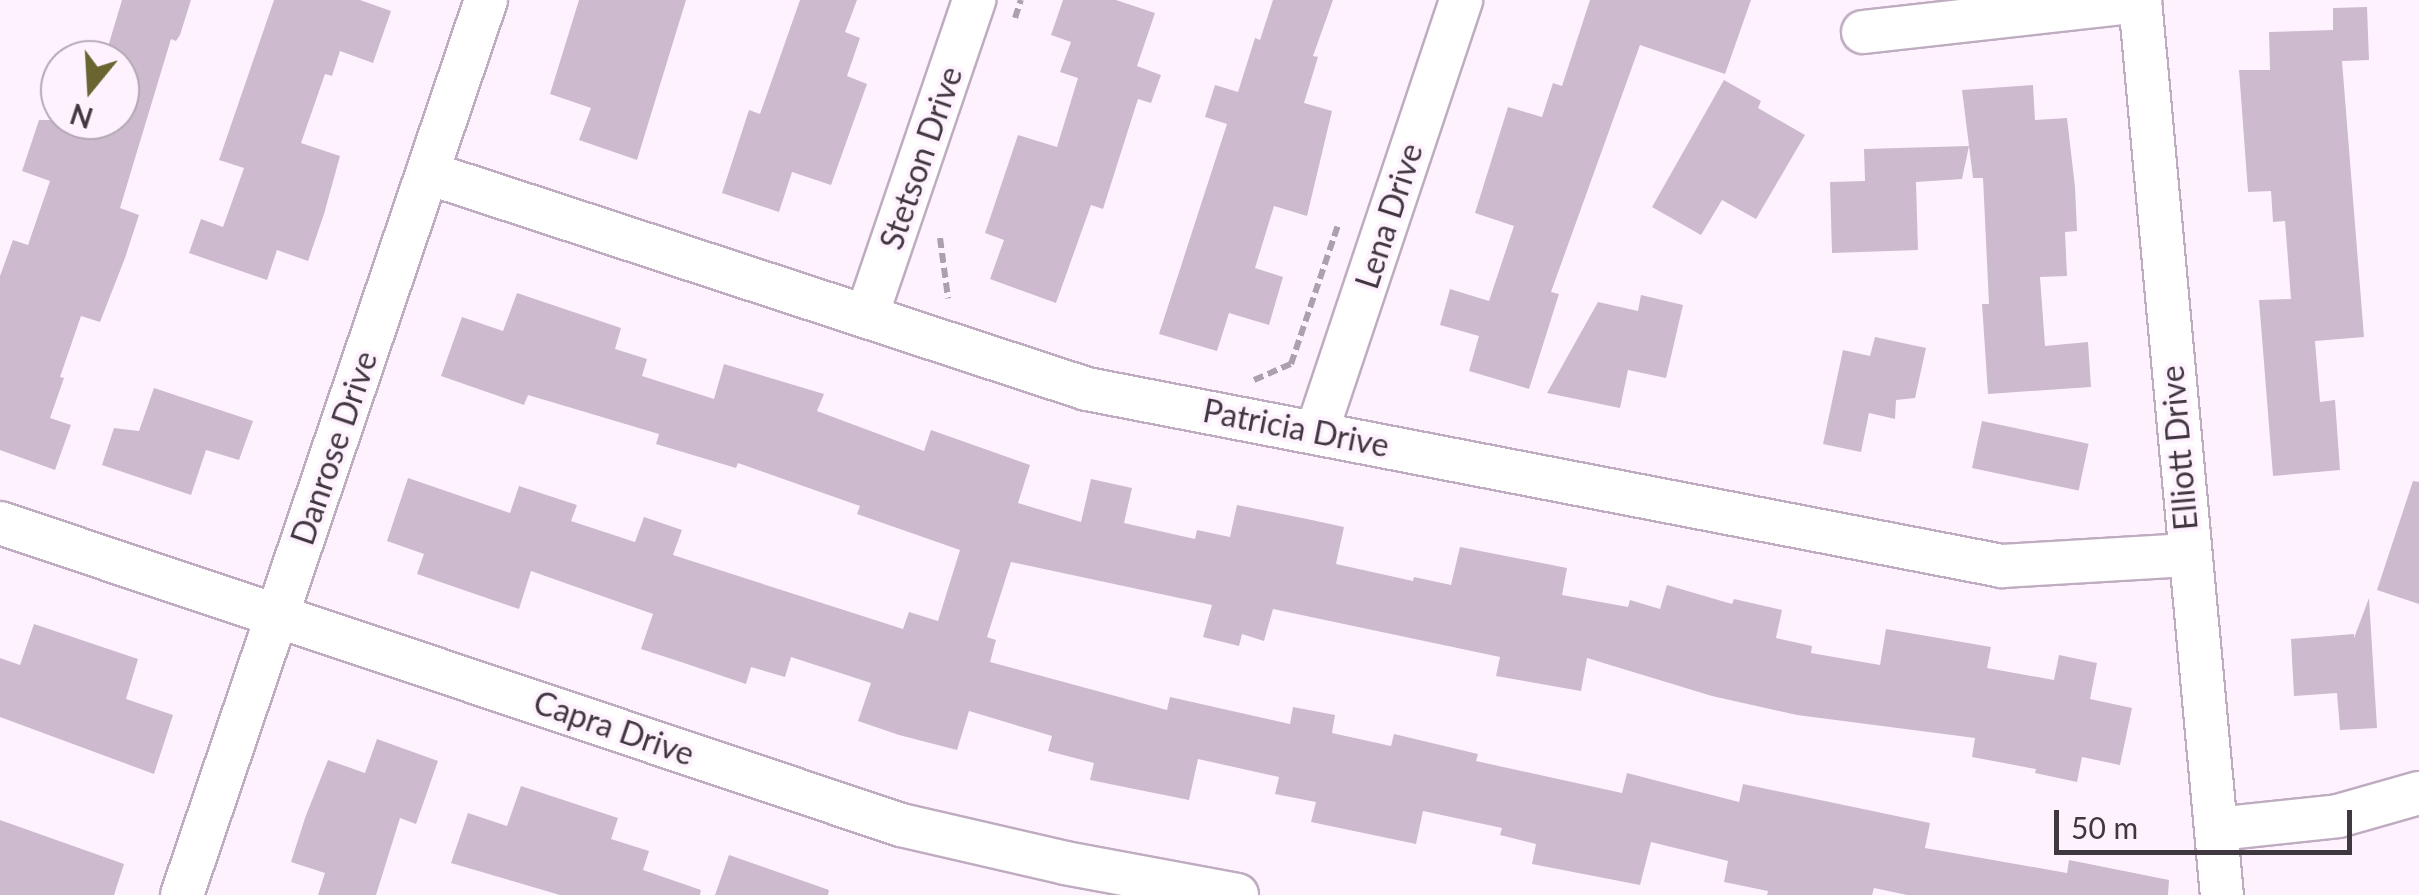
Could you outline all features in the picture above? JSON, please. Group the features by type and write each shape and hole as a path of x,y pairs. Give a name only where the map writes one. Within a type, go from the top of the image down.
{"street":[{"name":"Danrose Drive","path":"182,895 486,0"},
{"name":"Stetson Drive","path":"867,315 974,0"},
{"name":"Lena Drive","path":"1317,432 1461,0"},
{"path":"1863,32 2140,0"},
{"name":"Elliott Drive","path":"2140,0 2222,895"},
{"name":"Patricia Drive","path":"428,173 1087,389 2002,566 2188,555"},
{"name":"Capra Drive","path":"0,523 901,826 1065,863 1237,895"},
{"path":"2217,829 2338,816 2419,792"}],"path":[{"path":"1009,36 1021,0"},
{"path":"1236,376 1254,380 1291,364 1340,221"},
{"path":"944,227 938,242 946,298 964,304"}],"building":[{"path":"122,0 191,0 180,35 176,41 171,39 120,208 139,215 125,258 100,322 81,316 60,377 64,378 50,418 71,425 55,470 0,450 0,276 13,240 28,245 50,181 22,171 39,120 40,140 140,140 140,40 110,40"},
{"path":"274,0 360,0 391,11 373,63 340,51 332,76 325,74 301,143 340,156 324,214 308,261 277,250 267,280 189,253 201,219 223,227 244,168 219,160"},
{"path":"579,0 686,0 637,160 579,140 591,108 550,94"},
{"path":"800,0 857,0 845,32 860,38 847,76 867,84 831,185 792,172 779,212 722,193 749,110 760,114"},
{"path":"1063,0 1116,0 1155,13 1137,66 1161,75 1151,103 1138,99 1103,209 1091,205 1056,303 990,279 1004,240 985,233 1018,135 1057,147 1078,78 1060,72 1071,42 1051,35"},
{"path":"1273,0 1333,0 1313,56 1318,57 1304,103 1332,111 1307,216 1274,206 1255,268 1283,277 1269,325 1229,313 1217,351 1159,334 1227,124 1205,117 1215,85 1238,92 1255,38 1260,40"},
{"path":"1590,0 1751,0 1725,74 1640,45 1551,292 1559,294 1529,389 1469,371 1479,336 1440,325 1450,289 1489,301 1514,226 1475,213 1508,107 1542,117 1553,83 1562,86"},
{"path":"2367,7 2369,60 2342,61 2364,337 2315,341 2320,402 2335,400 2340,470 2273,476 2259,300 2291,299 2285,221 2273,222 2271,191 2248,192 2239,70 2270,70 2269,32 2333,30 2333,8"},
{"path":"1724,80 1761,101 1758,108 1805,135 1756,219 1722,200 1701,235 1652,207"},
{"path":"2033,85 2035,120 2067,118 2075,187 2077,231 2065,232 2067,276 2040,277 2045,346 2088,342 2091,387 1988,394 1982,304 1989,304 1983,178 1973,178 1962,90"},
{"path":"1969,146 1962,179 1916,182 1918,250 1832,253 1830,182 1865,181 1864,149"},
{"path":"517,293 621,328 615,349 647,359 642,376 714,399 724,364 824,394 817,411 924,451 931,430 1030,465 1018,503 1081,522 1091,479 1132,488 1124,523 1195,539 1197,530 1230,537 1237,505 1307,519 1344,527 1336,564 1413,581 1414,577 1451,585 1460,547 1567,568 1562,595 1628,607 1630,600 1660,609 1667,585 1732,604 1734,599 1782,610 1776,638 1812,646 1811,653 1880,665 1886,629 1991,647 1987,668 2054,680 2059,655 2097,663 2090,699 2132,708 2120,765 2082,757 2077,782 2035,773 2036,769 1972,757 1975,738 1797,715 1712,696 1587,658 1581,691 1496,676 1500,657 1273,609 1264,641 1242,634 1239,646 1203,637 1212,605 1011,562 987,637 996,640 990,662 1167,710 1170,697 1290,724 1293,707 1335,715 1332,733 1391,746 1394,734 1478,754 1476,761 1622,793 1627,773 1739,802 1743,784 1930,823 1925,848 2067,873 2069,860 2169,880 2168,895 1907,895 1874,888 1872,895 1767,895 1768,891 1724,882 1728,861 1651,842 1640,885 1532,864 1536,844 1500,835 1502,828 1423,811 1416,844 1311,822 1316,802 1275,794 1279,777 1198,759 1189,800 1090,780 1094,763 1048,751 1052,736 969,711 957,750 899,735 858,721 871,683 791,657 785,677 751,667 746,684 641,649 653,614 531,571 519,609 417,574 424,554 387,541 408,478 510,513 519,486 577,505 571,521 635,542 644,517 682,530 673,555 903,629 909,612 938,621 960,550 857,514 860,506 738,463 736,468 656,444 659,434 528,395 524,405 441,376 462,317 503,331"},
{"path":"1641,295 1683,305 1666,378 1628,370 1620,408 1547,393 1598,302 1638,311"},
{"path":"1875,337 1926,348 1915,398 1896,400 1895,419 1869,413 1861,452 1823,444 1843,350 1870,356"},
{"path":"154,388 253,421 239,460 206,450 191,495 102,465 114,428 139,431"},
{"path":"1982,421 2089,444 2079,491 1972,468"},
{"path":"2413,481 2419,482 2419,604 2377,590"},
{"path":"2369,598 2377,728 2340,730 2337,693 2294,696 2291,639 2354,634 2354,638"},
{"path":"34,624 138,659 126,699 173,715 154,774 0,717 0,658 20,665"},
{"path":"377,739 438,761 416,824 400,818 376,895 318,895 325,873 291,862 305,818 328,760 365,773"},
{"path":"521,786 618,818 611,839 649,851 643,870 701,890 700,895 560,895 451,863 468,813 507,826"},
{"path":"0,820 124,864 114,895 0,895"},
{"path":"729,855 829,890 828,895 715,895"}]}
